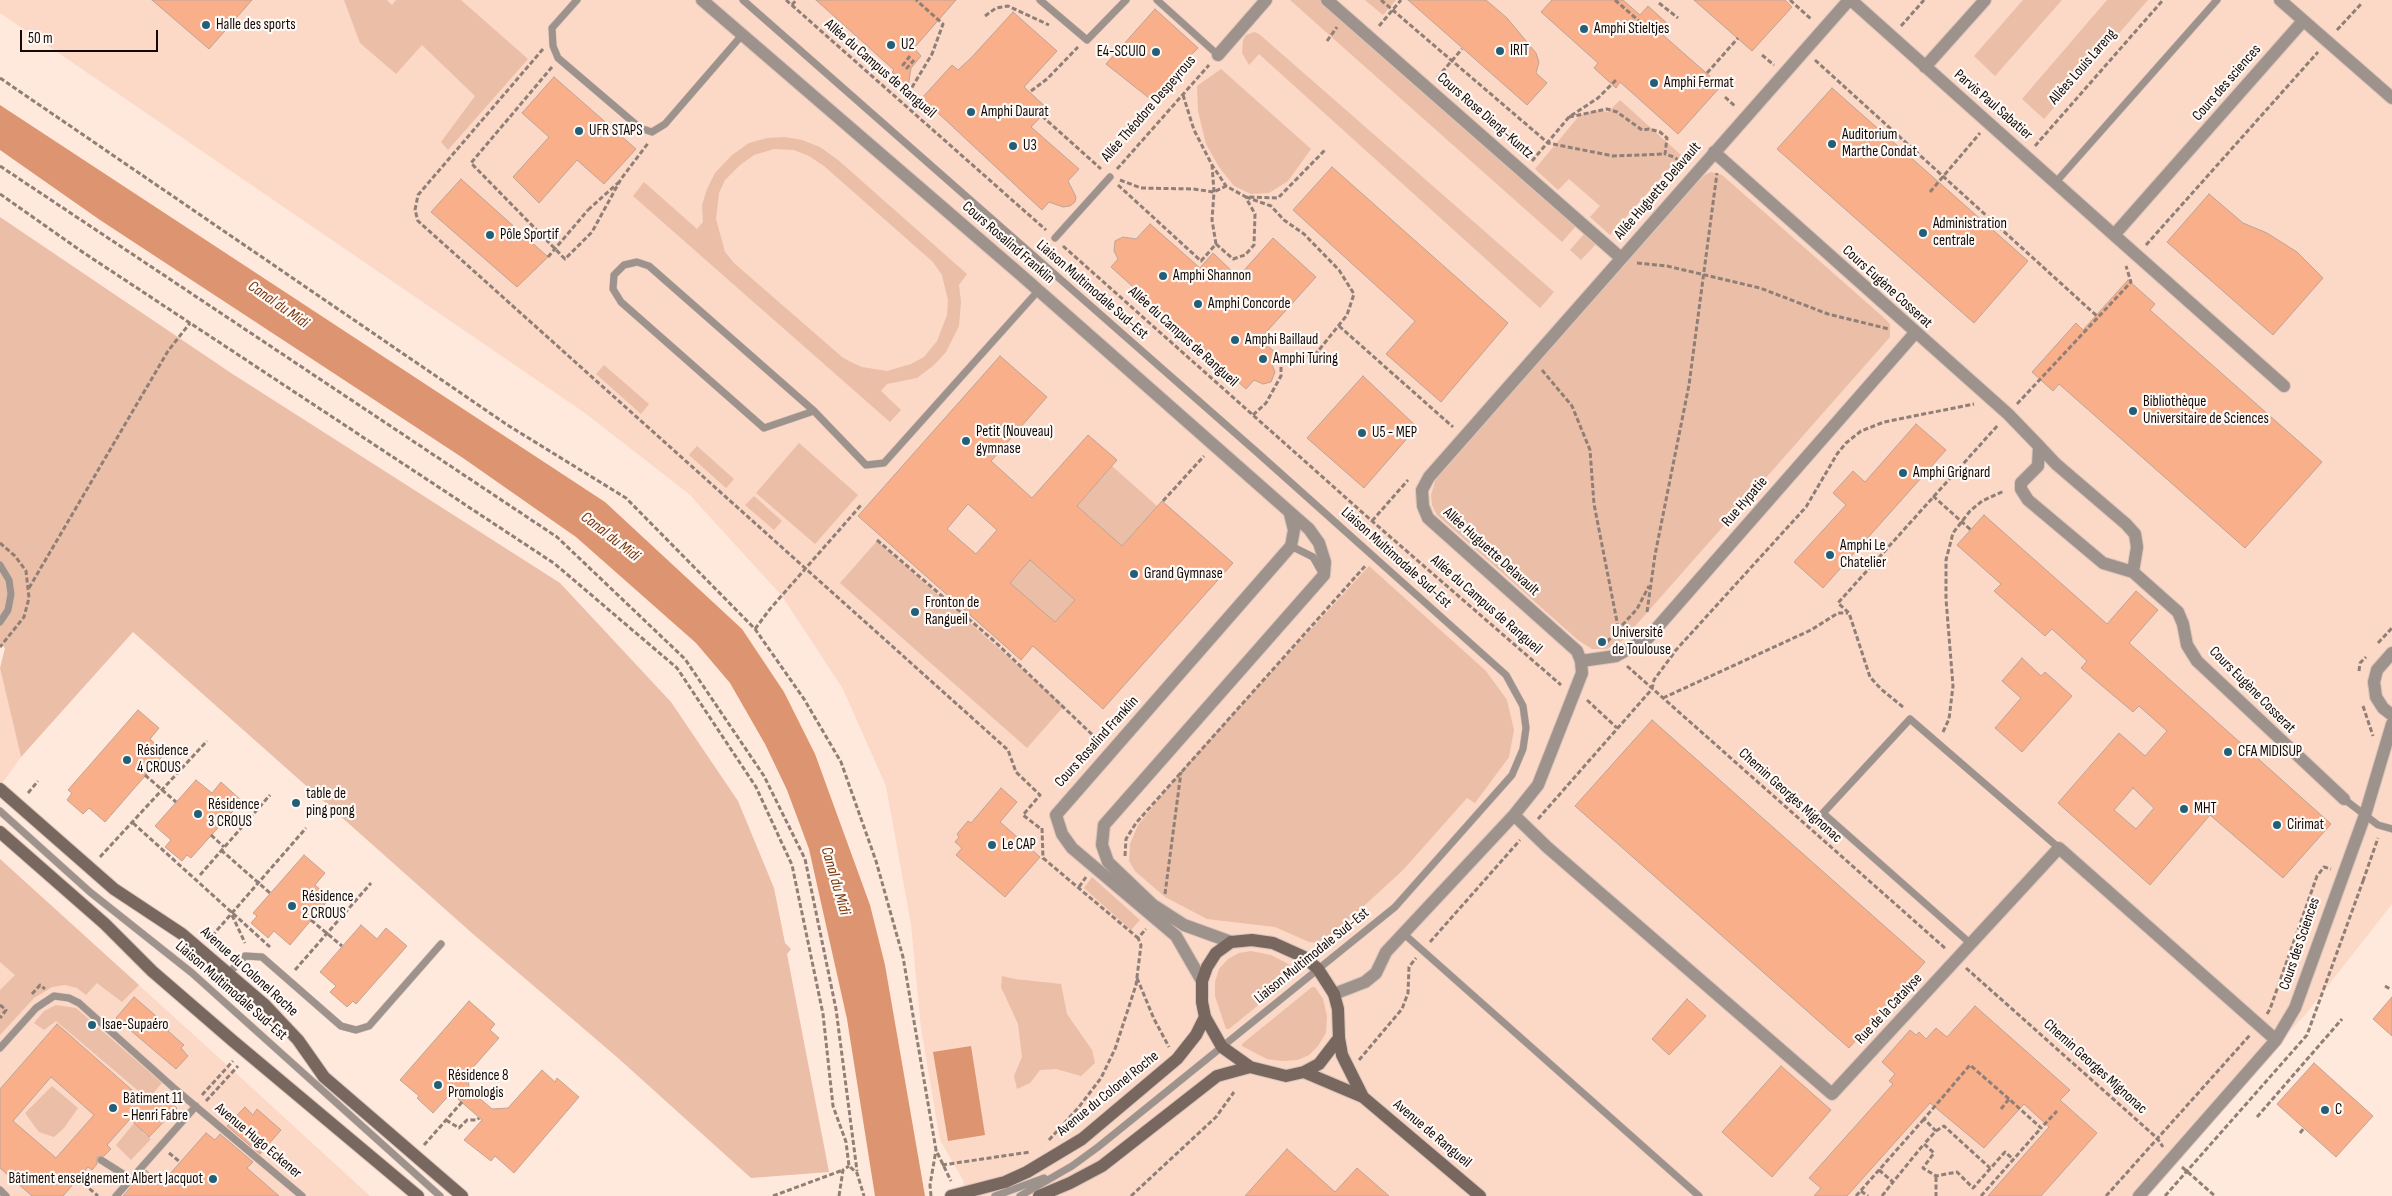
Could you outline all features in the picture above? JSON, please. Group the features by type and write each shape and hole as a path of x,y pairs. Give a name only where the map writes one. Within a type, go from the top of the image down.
{"street":[{"name":"Cours Rosalind Franklin","path":"702,0 1038,290 1309,529 1319,543 1325,562 1324,575"},
{"name":"Allée Théodore Despeyrous","path":"1218,55 1266,0"},
{"name":"Cours Rose Dieng-Kuntz","path":"1326,0 1524,171 1620,258"},
{"name":"Allée Huguette Delavault","path":"1581,661 1577,651 1428,518 1423,506 1422,490 1429,477 1620,258 1850,0"},
{"name":"Parvis Paul Sabatier","path":"1850,0 2284,386"},
{"path":"1925,67 1985,0"},
{"path":"2280,0 2392,98"},
{"name":"Cours des sciences","path":"2114,235 2303,21"},
{"name":"Cours Eugène Cosserat","path":"1714,152 1994,402 2056,464 2126,524 2135,534 2137,546 2133,572"},
{"name":"Rue Hypatie","path":"1581,661 1616,656 1648,638 1915,333"},
{"name":"Cours Eugène Cosserat","path":"2038,446 2038,466 2022,483 2021,489 2028,500 2103,563 2133,572 2178,612 2183,624 2187,645 2197,661 2285,746 2344,799"},
{"path":"1290,514 1294,530 1291,546"},
{"name":"Cours Rosalind Franklin","path":"1056,815 1291,546"},
{"path":"1324,575 1104,825 1102,845 1108,862 1153,905 1184,925 1231,942 1252,940 1273,943 1297,953 1318,969 1334,994 1365,982 1376,973 1386,952 1514,815 1538,785 1582,673 1581,661"},
{"path":"2392,653 2384,658 2377,670 2374,682 2376,697 2383,708 2392,715"},
{"name":"Cours des Sciences","path":"2139,1196 2276,1040 2295,1008 2365,815 2392,724"},
{"name":"Avenue du Colonel Roche","path":"0,788 114,889 182,934 277,1017 298,1040 324,1077 462,1196"},
{"path":"1056,815 1062,834 1072,848 1176,936 1202,981"},
{"name":"Rue de la Catalyse","path":"1514,815 1548,847 1832,1094 2059,848"},
{"path":"0,832 105,924 152,971 418,1196"},
{"path":"2059,848 2276,1040"},
{"path":"1231,942 1216,953 1207,967 1202,981 1202,1002 1205,1017 1222,1047 1250,1067 1286,1076 1304,1072 1319,1064 1339,1038"},
{"name":"Avenue de Rangueil","path":"1334,994 1338,1010 1342,1055 1363,1097"},
{"name":"Avenue du Colonel Roche","path":"955,1193 1012,1179 1053,1158 1082,1139 1177,1059 1196,1035 1205,1017"},
{"path":"1039,1196 1064,1186 1102,1166 1217,1076 1250,1067"},
{"name":"Avenue de Rangueil","path":"1304,1072 1363,1097 1480,1196"}],"lane":[{"path":"577,0 552,28 553,46 558,58 640,128 652,132 665,124 742,35"},
{"name":"Liaison Multimodale Sud-Est","path":"743,0 1259,454 1506,675 1523,706 1526,728 1524,749 1512,775 1395,907 1072,1166 1020,1196"},
{"path":"1040,0 1088,40 1126,0"},
{"path":"1156,0 1218,55"},
{"path":"2056,182 2217,0"},
{"name":"Allée Théodore Despeyrous","path":"1055,238 1110,177"},
{"path":"814,411 764,428 621,302 613,289 614,275 624,265 636,262 649,266 814,411 866,465 884,463 1038,290"},
{"path":"1291,546 1313,558 1324,575"},
{"path":"0,566 9,580 11,594 8,610 0,622"},
{"path":"1971,944 1823,814 1910,719 2059,848"},
{"path":"2344,799 2378,825 2392,829"},
{"name":"Liaison Multimodale Sud-Est","path":"0,811 90,892 192,973 440,1196"},
{"path":"1404,934 1699,1196"},
{"path":"228,974 245,956 251,955 262,958 340,1026 356,1030 369,1026 440,944"},
{"path":"0,1048 36,1008 54,996"},
{"name":"Avenue Hugo Eckener","path":"54,996 69,998 79,1003 302,1196"},
{"path":"116,1196 196,1106"},
{"path":"101,1160 131,1179"},
{"name":"Liaison Multimodale Sud-Est","path":"995,1196 1072,1166"},
{"path":"0,1190 6,1196"}],"path":[{"name":"Allée du Campus de Rangueil","path":"786,0 1566,690"},
{"path":"792,5 796,0"},
{"path":"908,94 932,54 943,24 916,0"},
{"path":"1381,0 1548,143 1612,156 1665,154 1674,156 1688,167"},
{"path":"1370,38 1402,0"},
{"path":"1615,0 1648,29"},
{"path":"1790,0 1823,30"},
{"path":"1891,37 1924,0"},
{"name":"Allées Louis Lareng","path":"2026,156 2164,0"},
{"path":"1659,3 1678,18"},
{"path":"2341,26 2362,3"},
{"path":"985,16 996,8 1008,6 1042,24 1054,27 1067,24"},
{"path":"1707,74 1738,38"},
{"path":"1031,91 1047,79 1081,43"},
{"path":"544,47 418,195 415,210 418,222 1008,750 1016,772 1040,795 1023,815 1041,829 1043,858 1138,938 1141,945 1137,977 1127,1016 1115,1049 1101,1078 1080,1107 1045,1144"},
{"path":"1428,88 1462,49"},
{"path":"1805,50 2098,317"},
{"path":"2143,248 2320,50"},
{"name":"Allée Théodore Despeyrous","path":"1110,177 1218,55"},
{"path":"910,56 903,65 907,68 914,60"},
{"path":"556,63 472,163 565,259 592,232 621,179 649,142"},
{"path":"0,78 509,426 626,498 755,629 804,699 841,762 876,860 903,957 936,1150 955,1193"},
{"path":"1524,171 1569,117 1598,98 1617,80"},
{"path":"1183,95 1194,130 1212,165 1226,186 1246,197 1271,206 1284,220 1304,234 1339,270 1354,294 1347,315 1340,326 1315,355 1281,361 1281,376 1266,403 1253,415"},
{"path":"1569,117 1607,109 1617,112 1634,126 1642,130 1649,128 1660,132 1667,138 1665,154"},
{"path":"1042,116 1201,261 1216,244"},
{"path":"1930,192 1989,123"},
{"path":"1246,197 1278,198 1325,150"},
{"path":"1212,165 1214,192 1212,220 1216,244 1233,259 1245,255 1254,246 1255,214 1246,197"},
{"path":"0,166 557,537 685,659 764,776 805,859 836,1009 857,1173 864,1196"},
{"path":"1647,612 1689,385 1717,173"},
{"path":"1110,177 1141,188 1193,189 1214,192 1226,186"},
{"path":"548,257 588,210 621,179"},
{"path":"0,194 84,253 554,564 677,668 756,787 792,865 823,1014 832,1106 846,1142 849,1166 857,1173"},
{"path":"1634,262 1667,266 1760,288 1828,314 1892,330"},
{"path":"29,588 168,351 190,323"},
{"path":"1340,326 1454,428"},
{"path":"1534,357 1544,373 1572,406 1590,450 1594,504 1622,641"},
{"path":"1542,827 1536,822 1652,689 1654,680 1676,650 1806,507 1837,454 1846,443 1861,431 1884,422 1962,405 1994,402"},
{"path":"1163,501 1204,455"},
{"path":"1941,735 1949,719 1953,686 1948,630 1946,560 1953,533 1961,521 1982,501 2004,491"},
{"path":"1933,496 1971,530"},
{"path":"755,629 770,609 862,504"},
{"path":"877,540 993,640 1093,735"},
{"path":"1125,864 1126,839 1136,823 1366,565"},
{"path":"1606,644 1644,598 1652,580"},
{"path":"1838,603 1849,613 1870,677 1881,689 1904,707"},
{"path":"1663,698 1811,630 1838,613 1849,613"},
{"name":"Chemin Georges Mignonac","path":"1616,656 2157,1138 2166,1152"},
{"path":"1588,700 1617,728"},
{"path":"96,862 207,741"},
{"path":"1158,895 1164,900 1181,771"},
{"path":"145,776 176,802"},
{"path":"24,798 38,781"},
{"path":"200,875 270,795"},
{"path":"1041,829 1056,815"},
{"path":"133,823 274,950"},
{"path":"212,936 306,828"},
{"path":"211,835 224,847"},
{"path":"2355,879 2363,881 2378,837"},
{"path":"1430,942 1514,847"},
{"path":"221,850 270,894"},
{"path":"2262,1020 2270,1009 2317,876 2324,867 2331,869"},
{"path":"291,975 371,883"},
{"path":"231,912 251,955"},
{"path":"311,920 342,946"},
{"path":"1138,938 1152,923"},
{"path":"1358,1061 1402,1010 1408,993 1409,966 1414,961"},
{"path":"289,963 304,976"},
{"path":"1137,977 1154,1019 1170,1050"},
{"path":"27,1000 40,985 54,996"},
{"path":"2385,986 2390,989"},
{"path":"0,1005 6,1010 0,1018"},
{"path":"2257,1117 2342,1019"},
{"path":"2106,1196 2253,1032"},
{"path":"200,1097 233,1060"},
{"path":"1856,1196 1970,1065 2041,1128"},
{"path":"206,1102 238,1066"},
{"path":"1131,1196 1216,1117 1234,1092"},
{"path":"2001,1109 2009,1099"},
{"path":"422,1148 462,1102"},
{"path":"1981,1196 2057,1111"},
{"path":"446,1120 459,1128 467,1120 477,1120 479,1118"},
{"path":"1924,1119 1936,1131"},
{"path":"1882,1196 1924,1144 1936,1131 1944,1126 1990,1168"},
{"path":"2300,1133 2304,1128"},
{"path":"1924,1144 1934,1153 1923,1168 1936,1176 1957,1172 1973,1188 2005,1152 2013,1159"},
{"path":"931,1196 930,1185 936,1150"},
{"path":"942,1165 1040,1150"},
{"path":"773,1196 843,1170 849,1166"},
{"path":"2181,1166 2215,1196"},
{"path":"839,1196 843,1170"},
{"path":"1879,1170 1893,1182"},
{"path":"1936,1176 1936,1196"},
{"path":"78,1179 98,1196"},
{"path":"1861,1191 1868,1196"}],"shaded area":[{"name":"Université de Toulouse","path":"0,0 2392,0 2392,904 2305,1015 2133,1196 966,1196 963,1180 940,1140 921,1028 911,924 886,786 843,689 782,596 689,494 585,413 0,13"},
{"path":"344,0 387,0 392,5 396,0 461,0 528,59 448,150 441,142 475,96 422,45 396,74 360,43"},
{"path":"1290,0 1320,0 1576,226 1562,242"},
{"path":"1365,0 1396,0 1383,15"},
{"path":"2023,0 2062,0 1995,76 1974,56"},
{"path":"2107,0 2148,0 2044,119 2022,99"},
{"path":"1254,32 1259,34 1554,292 1540,308 1259,54 1249,65 1242,53 1243,40 1246,35"},
{"path":"1221,69 1311,149 1288,181 1269,193 1251,194 1234,186 1219,167 1206,144 1198,111 1197,86"},
{"path":"1620,100 1681,155 1610,235 1590,217 1600,206 1569,179 1558,190 1535,169 1579,116 1594,110 1608,112"},
{"path":"785,137 802,140 820,147 838,160 967,274 959,285 961,302 959,326 946,352 934,365 917,378 887,384 881,391 901,410 890,422 633,196 644,182 697,229 703,222 702,205 715,173 732,155 749,143 767,138","holes":["774,149 794,150 809,156 824,166 933,262 942,275 948,300 947,315 937,341 924,357 911,364 887,371 862,367 851,362 842,357 734,263 725,252 716,219 719,193 725,180 740,165 754,155"]},
{"path":"1711,172 1722,175 1883,317 1890,324 1890,337 1622,641 1607,649 1592,649 1578,640 1437,515 1432,505 1431,495 1436,478 1686,193 1705,175"},
{"path":"0,217 231,373 560,583 671,702 738,801 774,888 785,943 791,949 787,954 829,1172 751,1178 618,1058 473,934 133,632 21,757 0,668 5,648 0,643"},
{"path":"1584,234 1596,244 1581,260 1570,250"},
{"path":"604,365 649,404 641,414 596,374"},
{"path":"799,443 858,495 815,544 756,493"},
{"path":"697,446 734,479 726,488 689,455"},
{"path":"1112,466 1157,506 1122,546 1077,506"},
{"path":"754,496 782,521 774,530 745,505"},
{"name":"Fronton de Rangueil","path":"877,541 1064,706 1027,748 840,583"},
{"path":"1030,560 1075,600 1055,622 1010,583"},
{"path":"1369,566 1486,671 1507,700 1514,730 1509,757 1475,803 1467,798 1403,870 1329,938 1319,943 1309,942 1275,927 1207,919 1165,897 1135,871 1129,861 1130,844 1138,825 1181,771"},
{"path":"0,668 21,757 0,786"},
{"name":"Isae-Supaéro","path":"0,859 228,1066 370,1196 0,1196"},
{"path":"0,859 139,985 122,1002 97,983 86,995 77,988 65,985 52,987 34,998 0,1035 0,990 15,975 0,962"},
{"path":"1092,877 1140,920 1131,930 1084,888"},
{"path":"1251,951 1271,955 1298,969 1299,972 1229,1029 1226,1029 1215,996 1215,982 1219,969 1228,959 1239,953"},
{"path":"1002,976 1061,984 1067,1014 1092,1050 1095,1063 1081,1076 1056,1069 1040,1070 1030,1083 1017,1089 1014,1076 1022,1057 1018,1024 1001,987"},
{"path":"1312,987 1315,987 1323,999 1327,1016 1326,1033 1318,1046 1309,1055 1298,1060 1282,1061 1267,1059 1242,1046 1242,1044"},
{"path":"56,1005 76,1008 162,1083 148,1099 56,1021 44,1030 34,1023 44,1011"},
{"path":"52,1086 78,1108 64,1128 54,1137 39,1132 25,1113"},
{"path":"149,1105 155,1119 142,1132 151,1139 131,1160 116,1145"}],"water":[{"name":"Canal du Midi","path":"0,105 605,502 742,629 784,692 815,754 870,905 885,965 925,1196 875,1196 847,1019 809,849 787,790 765,744 730,683 696,643 576,537 463,458 100,220 0,150"},
{"path":"971,1046 985,1135 948,1141 933,1052"}],"building":[{"name":"Halle des sports","path":"152,0 252,0 209,49"},
{"name":"U2","path":"816,0 956,0 914,48 921,56 911,68 908,87 892,72 894,70"},
{"name":"IRIT","path":"1408,0 1486,0 1507,18 1536,53 1539,62 1536,73 1547,83 1527,105"},
{"path":"1552,0 1623,0 1640,15 1648,6 1670,26 1663,35 1721,86 1678,134 1620,82 1616,88 1594,68 1598,63 1541,12"},
{"path":"1694,0 1785,0 1792,7 1752,51"},
{"name":"E4-SCUIO","path":"1155,9 1198,48 1190,56 1192,68 1149,98 1106,64"},
{"name":"U3","path":"1013,12 1057,51 1024,87 1048,109 1031,127 1079,169 1068,181 1076,197 1075,202 1070,206 1063,207 1049,202 1042,210 922,98 952,65 958,70 971,58"},
{"name":"UFR STAPS","path":"554,77 636,149 604,184 577,160 539,203 513,177 549,137 522,113"},
{"name":"Administration centrale","path":"1832,88 2028,261 1974,323 1777,149"},
{"path":"1332,167 1508,323 1441,402 1386,354 1415,321 1293,210"},
{"name":"Pôle Sportif","path":"461,179 548,257 517,287 431,212"},
{"path":"2209,194 2243,223 2267,233 2297,252 2323,278 2273,335 2167,242"},
{"path":"1150,224 1200,268 1213,253 1238,277 1273,238 1316,277 1260,339 1277,354 1271,362 1275,372 1271,382 1263,384 1254,380 1246,389 1111,267 1118,259 1114,251 1115,241 1123,237 1136,239"},
{"name":"Bibliothèque Universitaire de Sciences","path":"2128,280 2155,304 2150,310 2322,462 2245,548 2059,384 2053,391 2032,372 2076,323 2083,330"},
{"name":"Grand Gymnase","path":"1000,356 1047,397 991,461 1032,498 1088,435 1117,460 1077,506 1122,546 1162,501 1233,563 1103,709 1033,646 1021,660 858,516","holes":["968,504 997,530 976,554 947,529","1030,560 1075,600 1055,622 1010,583"]},
{"name":"U5 - MEP","path":"1363,376 1417,427 1364,488 1307,438"},
{"path":"1916,424 1946,450 1823,588 1794,562 1846,505 1833,493 1853,471 1865,482"},
{"path":"1984,515 2107,624 2136,591 2158,610 2129,643 2331,824 2283,878 2210,815 2150,885 2058,803 2119,733 2145,756 2167,731 2139,706 2133,712 2081,668 2087,661 2052,629 2045,636 1994,591 2001,584 1957,545","holes":["2133,788 2154,808 2136,829 2114,810"]},
{"path":"2022,658 2041,676 2045,672 2072,696 2022,752 1995,728 2021,698 2002,681"},
{"name":"Résidence 4 CROUS","path":"138,710 159,728 150,739 165,753 105,822 89,808 83,814 67,800 72,793 68,790"},
{"path":"1652,720 1925,962 1849,1048 1575,806"},
{"name":"Résidence 3 CROUS","path":"196,780 212,793 221,782 242,801 191,858 187,855 182,861 165,847 171,840 155,826"},
{"name":"Le CAP","path":"1001,788 1017,802 1000,822 1040,857 1005,897 956,855 962,848 955,842 959,837 957,834 968,821 971,823"},
{"name":"Résidence 2 CROUS","path":"304,855 325,873 315,885 330,898 290,945 274,931 268,938 251,923 257,916 253,913"},
{"path":"361,925 377,939 386,928 407,946 356,1004 353,1001 347,1007 330,992 336,986 320,972"},
{"path":"134,997 170,1028 168,1031 184,1045 181,1048 188,1056 176,1069 116,1018"},
{"path":"2392,997 2392,1036 2373,1019"},
{"path":"1687,999 1706,1016 1669,1055 1652,1039"},
{"name":"Résidence 8 Promologis","path":"469,1001 495,1024 490,1030 499,1038 468,1073 469,1089 492,1109 508,1108 542,1070 555,1082 557,1078 579,1097 514,1173 495,1156 491,1161 464,1140 482,1120 451,1093 433,1113 417,1098 419,1096 400,1080"},
{"path":"1975,1006 2070,1090 2060,1100 2097,1133 2041,1196 1988,1196 2049,1127 2024,1104 1984,1148 1930,1103 1847,1196 1814,1196 1821,1188 1809,1178 1893,1084 1889,1081 1895,1074 1882,1062 1910,1030 1916,1035 1919,1032 1926,1039 1936,1028 1947,1037"},
{"name":"Bâtiment 11 - Henri Fabre","path":"57,1024 149,1105 160,1093 177,1108 149,1137 130,1119 107,1145 111,1149 104,1156 97,1157 97,1164 92,1170 88,1167 63,1196 32,1196 0,1168 0,1089","holes":["51,1077 94,1115 56,1158 13,1121"]},
{"name":"C","path":"2314,1063 2373,1116 2336,1157 2277,1104"},
{"path":"1781,1066 1831,1110 1772,1177 1722,1132"},
{"path":"245,1107 253,1115 257,1109 281,1130 260,1154 227,1126"},
{"name":"Bâtiment enseignement Albert Jacquot","path":"206,1133 215,1140 220,1134 253,1162 247,1168 279,1196 123,1196 146,1170 161,1184"},
{"path":"1287,1149 1335,1192 1357,1168 1389,1196 1245,1196"}],"place":[{"name":"Halle des sports","path":"206,25"},
{"name":"Amphi Stieltjes","path":"1584,29"},
{"name":"U2","path":"891,45"},
{"name":"IRIT","path":"1500,51"},
{"name":"E4-SCUIO","path":"1156,52"},
{"name":"Amphi Fermat","path":"1654,83"},
{"name":"Amphi Daurat","path":"971,112"},
{"name":"UFR STAPS","path":"579,131"},
{"name":"Auditorium Marthe Condat","path":"1832,144"},
{"name":"U3","path":"1013,146"},
{"name":"Administration centrale","path":"1923,233"},
{"name":"Pôle Sportif","path":"490,235"},
{"name":"Amphi Shannon","path":"1163,276"},
{"name":"Amphi Concorde","path":"1198,304"},
{"name":"Amphi Baillaud","path":"1235,340"},
{"name":"Amphi Turing","path":"1263,359"},
{"name":"Bibliothèque Universitaire de Sciences","path":"2133,411"},
{"name":"U5 - MEP","path":"1362,433"},
{"name":"Petit (Nouveau) gymnase","path":"966,441"},
{"name":"Amphi Grignard","path":"1903,473"},
{"name":"Amphi Le Chatelier","path":"1830,555"},
{"name":"Grand Gymnase","path":"1134,574"},
{"name":"Fronton de Rangueil","path":"915,612"},
{"name":"Université de Toulouse","path":"1602,642"},
{"name":"CFA MIDISUP","path":"2228,752"},
{"name":"Résidence 4 CROUS","path":"127,760"},
{"name":"table de ping pong","path":"296,803"},
{"name":"MHT","path":"2184,809"},
{"name":"Résidence 3 CROUS","path":"198,814"},
{"name":"Cirimat","path":"2277,825"},
{"name":"Le CAP","path":"992,845"},
{"name":"Résidence 2 CROUS","path":"292,906"},
{"name":"Isae-Supaéro","path":"92,1025"},
{"name":"Résidence 8 Promologis","path":"438,1085"},
{"name":"Bâtiment 11 - Henri Fabre","path":"113,1108"},
{"name":"C","path":"2325,1110"},
{"name":"Bâtiment enseignement Albert Jacquot","path":"213,1179"}]}
